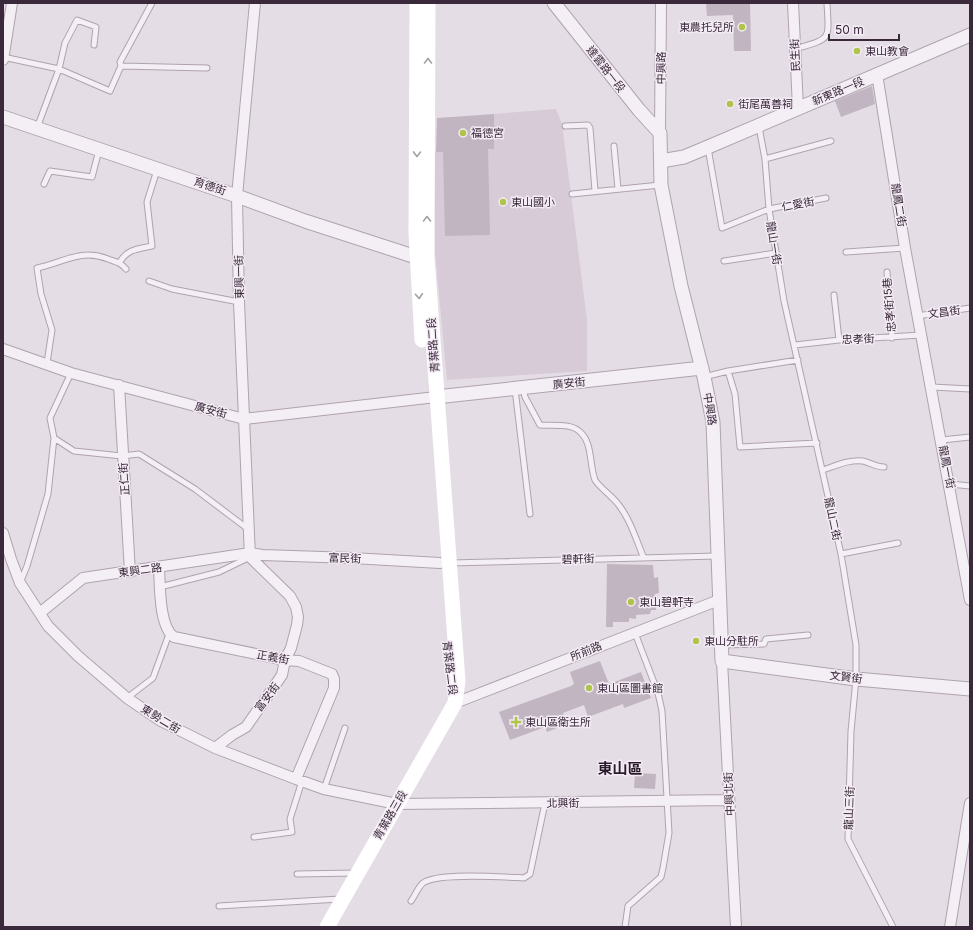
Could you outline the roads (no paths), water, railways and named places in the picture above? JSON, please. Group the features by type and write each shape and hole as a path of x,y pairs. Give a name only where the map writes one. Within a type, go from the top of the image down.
{"main road":[{"name":"青葉路二段","path":"417,3 422,257 431,398 445,563 458,681 455,704"},
{"name":"青葉路二段","path":"422,257 428,3"},
{"name":"青葉路三段","path":"327,927 455,704"}],"street":[{"path":"3,59 12,3"},
{"name":"東興一街","path":"250,555 239,302 237,196 255,3"},
{"name":"達雲路一段","path":"554,3 639,110 660,133"},
{"name":"中興路","path":"661,3 661,185 681,286 703,372 713,422 722,661"},
{"name":"民生街","path":"793,3 794,50 798,108"},
{"name":"新東路一段","path":"661,161 684,157 970,35"},
{"name":"龍鳳二街","path":"877,74 905,248 917,316 922,335"},
{"name":"育德街","path":"3,117 237,196 305,222 422,257"},
{"name":"龍鳳一街","path":"922,335 970,600"},
{"name":"廣安街","path":"3,349 47,363 71,373 244,419 519,388 703,372"},
{"name":"正仁街","path":"119,386 130,572"},
{"name":"東勢二街","path":"3,533 20,583 48,626 78,656 127,698 161,721 215,748 324,789 397,804"},
{"name":"富民街","path":"250,555 445,563"},
{"name":"東興二路","path":"40,612 83,578 250,555"},
{"name":"富安街","path":"215,748 232,735 246,727 282,676 285,660 291,648 297,625 296,607 290,596 280,584 250,555"},
{"path":"159,568 164,621 169,634"},
{"name":"所前路","path":"455,704 719,600"},
{"name":"正義街","path":"169,634 174,638 299,662 332,674 334,679 334,688 299,780"},
{"name":"文賢街","path":"722,661 856,679 970,689"},
{"name":"中興北街","path":"722,661 736,927"},
{"name":"北興街","path":"397,804 729,800"},
{"path":"950,927 970,803"}],"lane":[{"path":"3,59 60,69 110,91 121,66 120,62 152,3"},
{"path":"794,50 822,41 826,38 828,34 827,3"},
{"path":"37,129 60,69 65,43 77,20 96,27 94,45"},
{"path":"121,66 207,68"},
{"name":"龍山一街","path":"759,124 765,159 769,209 776,253 784,301 798,360"},
{"path":"565,126 588,125 590,128 595,191"},
{"path":"765,159 831,141"},
{"path":"614,146 618,189"},
{"name":"仁愛街","path":"708,147 722,228 769,209 826,198"},
{"path":"44,184 50,171 92,177 100,149"},
{"path":"120,262 125,254 132,250 152,246 148,202 157,169"},
{"path":"572,194 661,185"},
{"path":"846,252 905,248"},
{"path":"724,261 776,253"},
{"path":"47,363 52,330 41,294 37,268 82,254 100,255 120,262 126,270"},
{"name":"忠孝街15巷","path":"887,272 892,338"},
{"path":"149,281 172,289 239,302"},
{"path":"834,295 839,340"},
{"name":"文昌街","path":"917,316 970,308"},
{"name":"忠孝街","path":"795,345 839,340 922,335"},
{"path":"703,372 728,371 798,360"},
{"name":"龍山二街","path":"798,360 841,554 856,645 856,679"},
{"path":"728,371 735,394 740,447 817,444"},
{"path":"20,583 27,566 48,494 54,438 50,418 71,373"},
{"path":"932,387 970,389"},
{"path":"519,388 530,514"},
{"path":"519,388 540,425 568,426 578,430 584,436 588,446 595,481 619,505 628,521 643,556"},
{"path":"942,440 970,437"},
{"path":"54,438 74,451 122,456 139,454 195,489 248,529"},
{"path":"823,470 845,462 862,461 876,467 884,467"},
{"path":"950,484 970,486"},
{"path":"841,554 898,543"},
{"path":"160,587 219,572 250,555"},
{"name":"碧軒街","path":"445,563 643,556 717,556"},
{"path":"625,927 628,906 661,878 669,833 662,711 658,693 635,632"},
{"path":"127,698 153,678 169,634"},
{"path":"722,645 764,644 766,639 808,635"},
{"name":"龍山三街","path":"856,679 851,731 848,839 893,927"},
{"path":"324,789 345,728"},
{"path":"254,837 292,832 290,819 299,780"},
{"path":"412,902 422,884 431,879 476,876 524,878 530,874 545,803"},
{"path":"297,874 357,874"},
{"path":"219,906 343,898"}],"place":[{"name":"東農托兒所","path":"742,27"},
{"name":"東山教會","path":"857,51"},
{"name":"街尾萬善祠","path":"730,104"},
{"name":"福德宮","path":"463,133"},
{"name":"東山國小","path":"503,202"},
{"name":"東山碧軒寺","path":"631,602"},
{"name":"東山分駐所","path":"696,641"},
{"name":"東山區圖書館","path":"589,688"},
{"name":"東山區衛生所","path":"516,722"}],"district":[{"name":"東山區","path":"620,768"}]}
